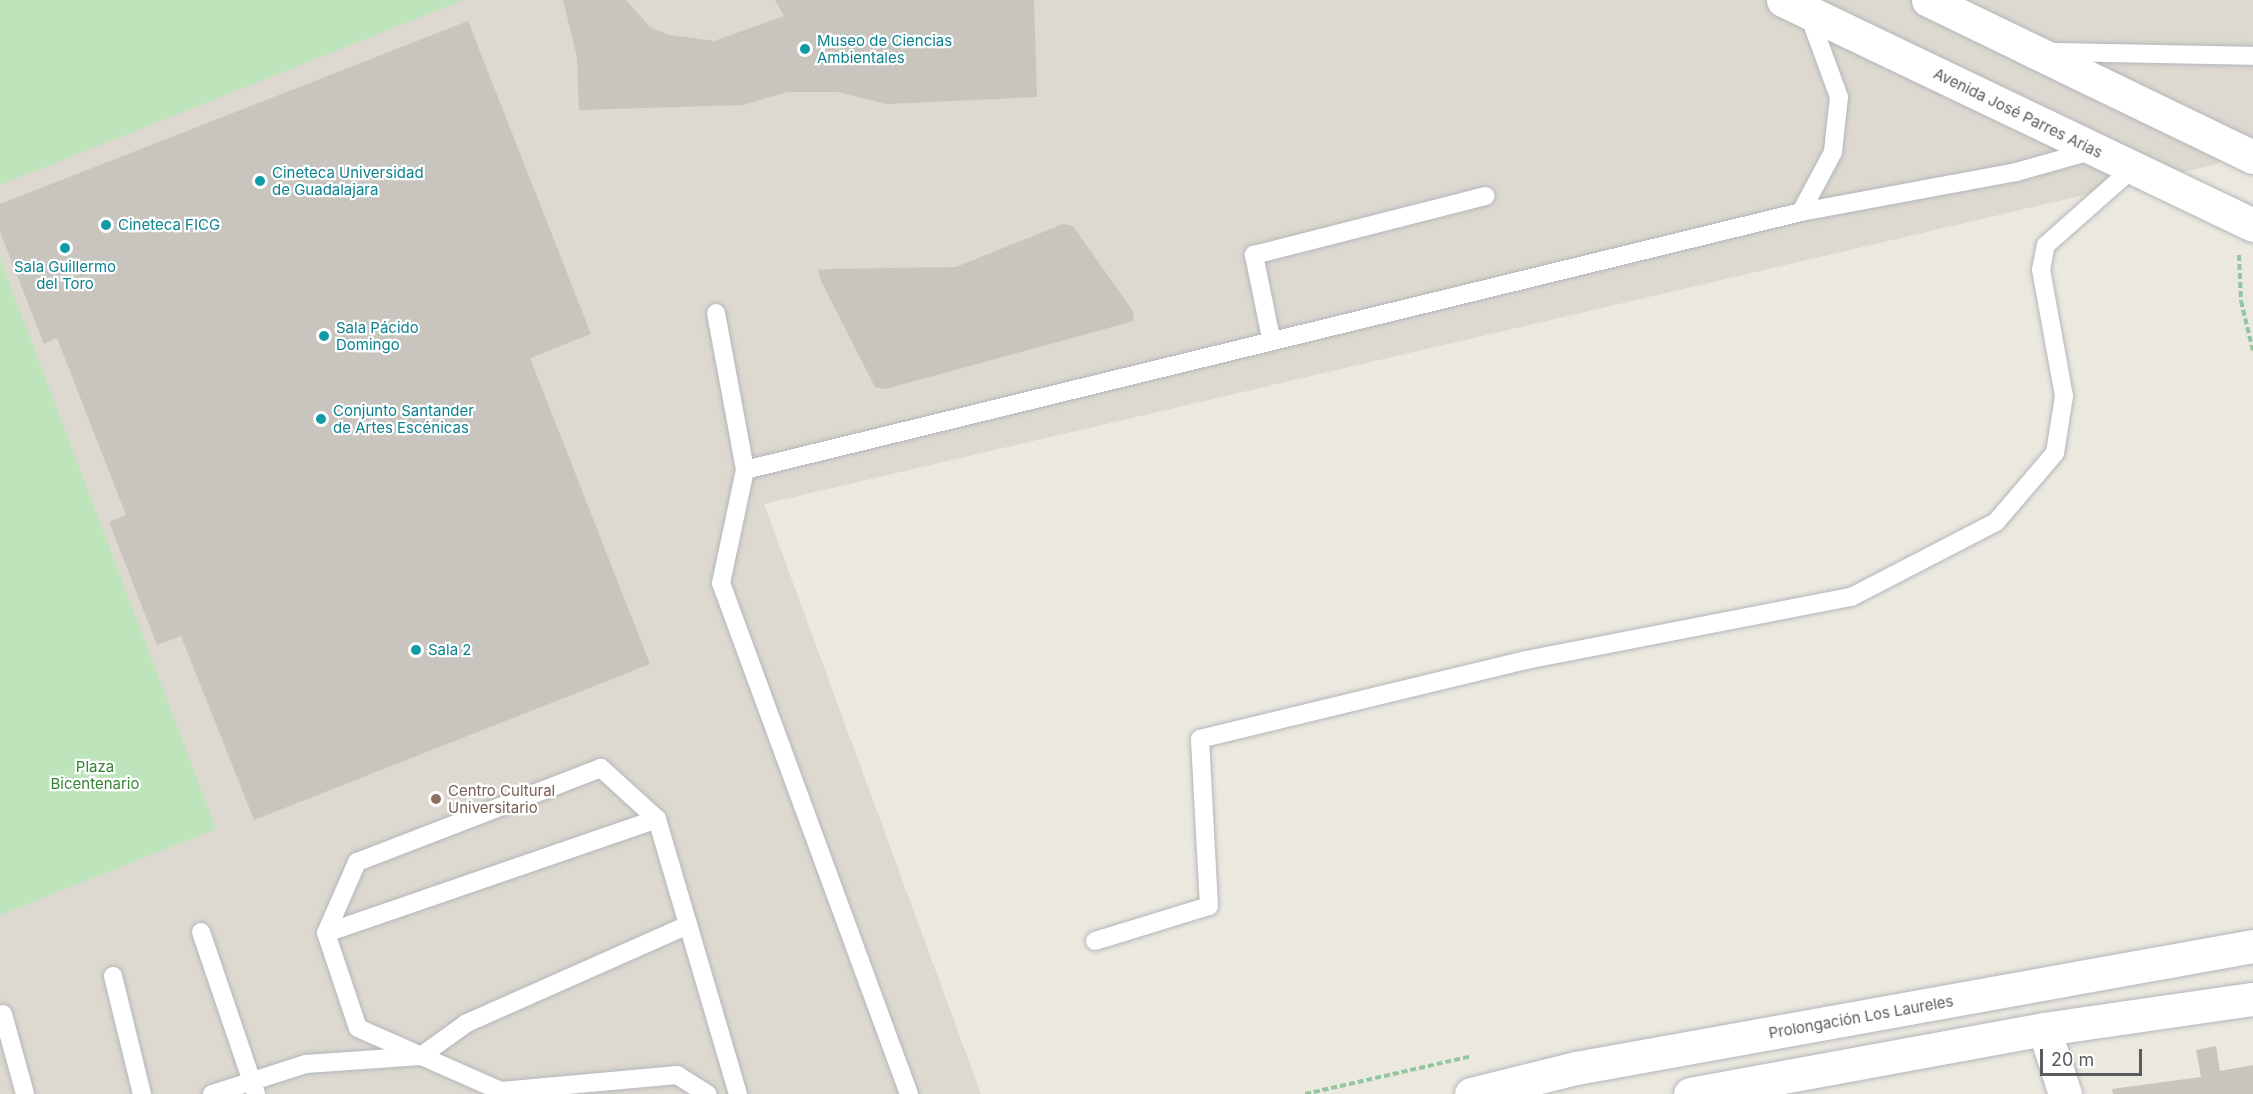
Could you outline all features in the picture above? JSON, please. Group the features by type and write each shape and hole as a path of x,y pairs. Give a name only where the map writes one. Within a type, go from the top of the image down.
{"street":[{"path":"1928,0 2041,52 2253,157"},
{"name":"Avenida José Parres Arias","path":"1796,6 2248,222"},
{"name":"Prolongación Los Laureles","path":"1471,1094 1576,1068 2253,946"},
{"path":"1690,1094 2044,1029 2253,999"},
{"path":"2044,1029 2065,1094"}],"lane":[{"path":"1796,6 1839,97 1833,152 1801,212"},
{"path":"2041,52 2253,56"},
{"path":"745,471 1271,338 1801,212 2016,172 2095,150"},
{"path":"1095,941 1209,906 1200,739 1526,660 1851,597 1996,522 2055,453 2064,396 2040,270 2046,245 2133,168"},
{"path":"1271,338 1254,255 1486,196"},
{"path":"716,313 745,471 721,583 909,1094"},
{"path":"708,1094 677,1075 501,1091 358,1028 326,933 357,862 601,768 657,819 738,1094"},
{"path":"326,933 657,819"},
{"path":"212,1094 253,1088 306,1064 421,1056 467,1023 688,925"},
{"path":"201,932 253,1088"},
{"path":"113,976 142,1094"},
{"path":"3,1014 24,1094"}],"path":[{"path":"2248,222 2238,241 2241,301 2253,351"}],"shaded area":[{"name":"Centro Cultural Universitario","path":"0,0 2253,0 2253,142 2217,164 764,504 981,1094 0,1094"}],"green space":[{"path":"0,0 463,0 0,185"},
{"name":"Plaza Bicentenario","path":"0,258 216,829 0,915"}],"building":[{"name":"Museo de Ciencias Ambientales","path":"563,0 626,0 650,27 669,35 714,41 784,16 775,0 1034,0 1037,97 887,104 838,92 787,92 743,105 579,110 577,57"},
{"name":"Conjunto Santander de Artes Escénicas","path":"468,21 591,334 530,358 650,664 254,820 181,636 157,645 109,522 126,515 57,338 44,344 0,232 0,204"},
{"path":"1063,224 1073,226 1133,311 1134,321 885,389 875,387 820,279 818,270 956,267"},
{"path":"2216,1046 2220,1071 2253,1065 2253,1094 2113,1094 2112,1089 2201,1077 2196,1050"}],"place":[{"name":"Museo de Ciencias Ambientales","path":"805,49"},
{"name":"Cineteca Universidad de Guadalajara","path":"260,181"},
{"name":"Cineteca FICG","path":"106,225"},
{"name":"Sala Guillermo del Toro","path":"65,248"},
{"name":"Sala Pácido Domingo","path":"324,336"},
{"name":"Conjunto Santander de Artes Escénicas","path":"321,419"},
{"name":"Sala 2","path":"416,650"},
{"name":"Centro Cultural Universitario","path":"436,799"}]}
